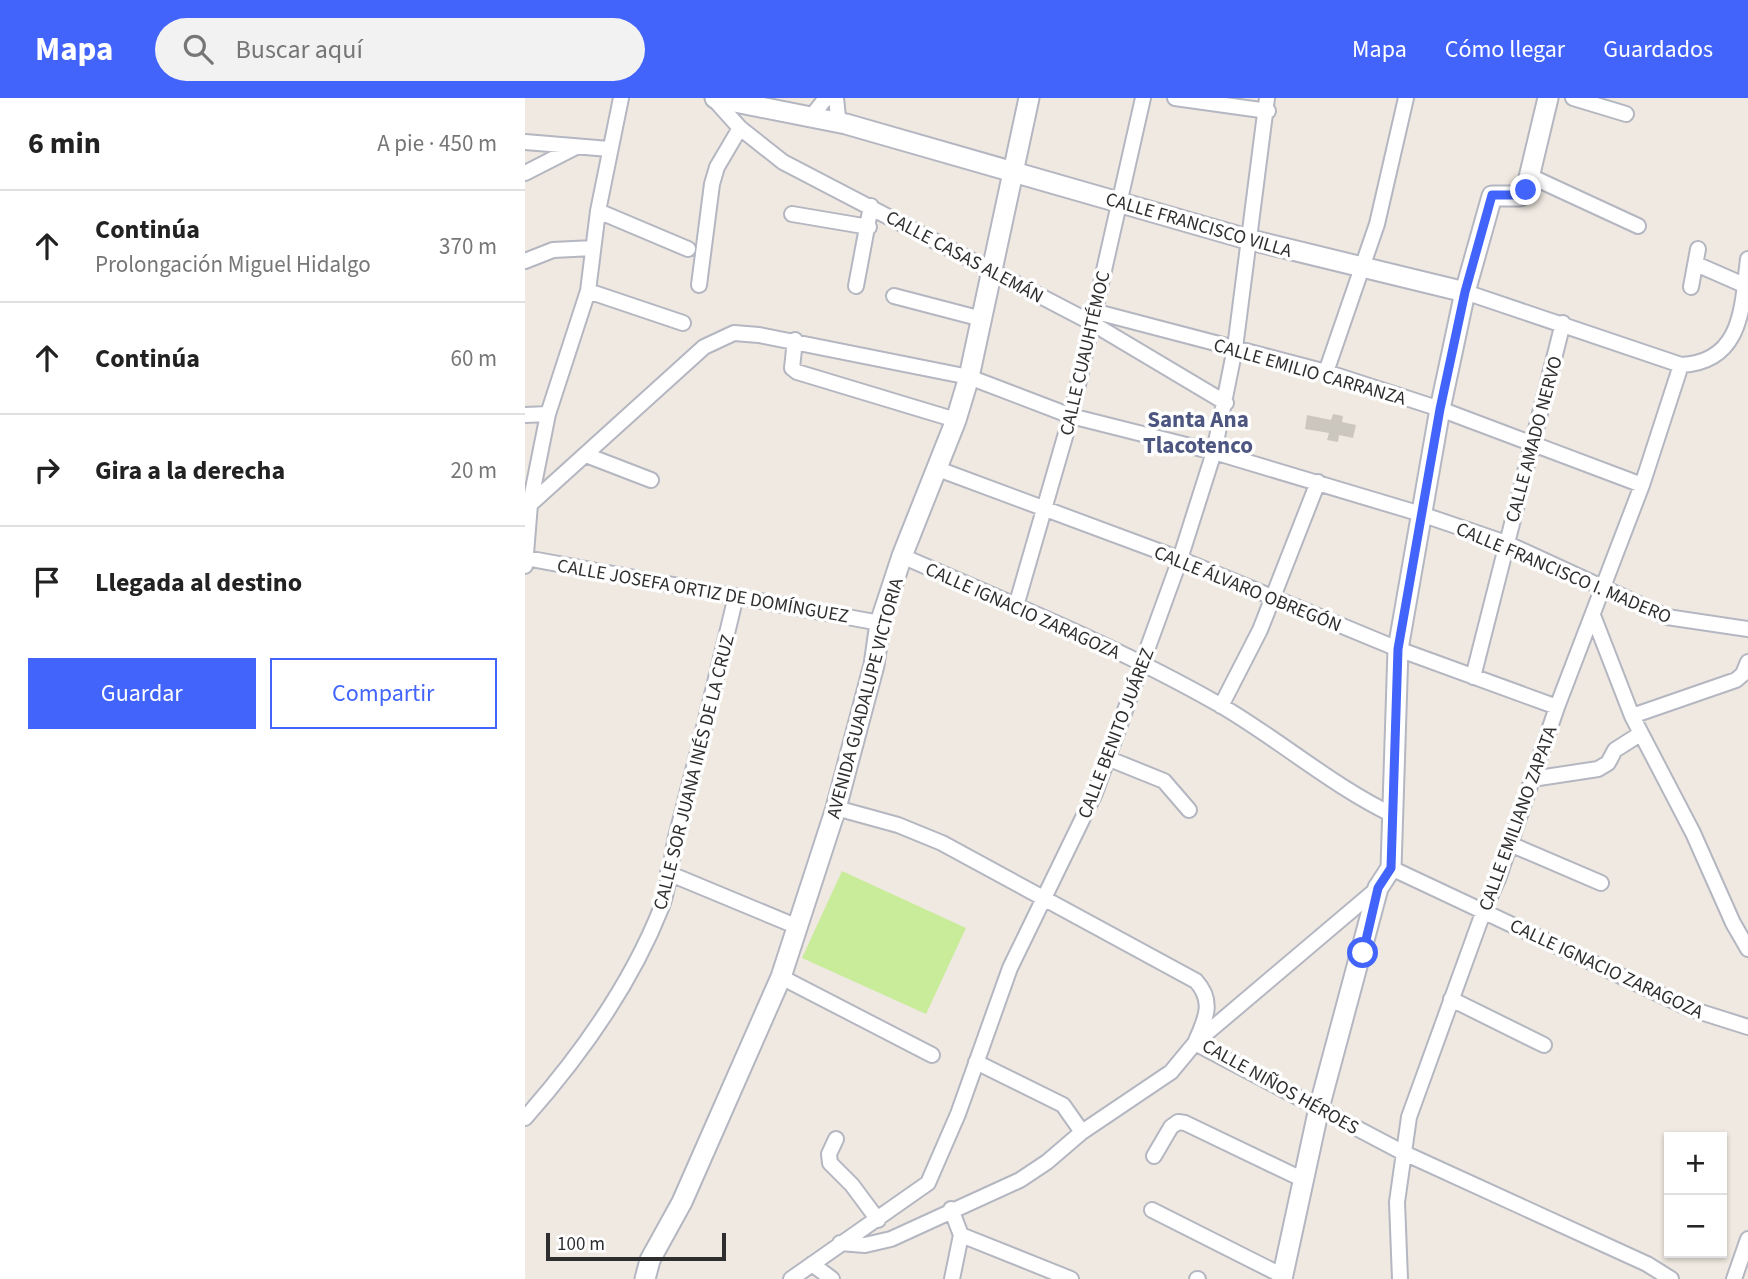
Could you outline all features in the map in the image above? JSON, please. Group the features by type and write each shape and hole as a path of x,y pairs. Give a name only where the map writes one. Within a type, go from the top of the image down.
{"street":[{"path":"526,562 527,506 548,414 588,291 598,211 621,98"},
{"name":"CALLE FRANCISCO VILLA","path":"715,98 846,124 1247,239 1465,292 1681,365"},
{"name":"CALLE CASAS ALEMÁN","path":"715,98 740,128 783,162 992,270 1092,317 1226,403"},
{"path":"811,117 826,98"},
{"path":"836,98 838,117 846,124"},
{"name":"AVENIDA GUADALUPE VICTORIA","path":"645,1279 650,1259 682,1202 781,977 798,927 836,808 874,665 880,623 902,556 956,421 969,377 1029,98"},
{"name":"CALLE CUAUHTÉMOC","path":"1016,606 1071,416 1143,98"},
{"path":"1175,98 1268,105"},
{"path":"1326,372 1363,268 1406,98"},
{"path":"840,1243 865,1245 891,1239 951,1209 1020,1180 1047,1162 1082,1132 1171,1072 1195,1043 1378,888 1391,868 1395,816 1394,735 1398,649 1440,409 1465,292 1492,195 1524,195 1532,177 1548,98"},
{"path":"1573,98 1626,114"},
{"name":"CALLE BENITO JUÁREZ","path":"791,1279 928,1183 977,1062 1010,968 1095,793 1180,559 1214,452 1235,348 1247,239 1268,105"},
{"path":"699,285 712,184 717,167 740,128"},
{"path":"525,142 609,149"},
{"path":"525,173 577,147"},
{"path":"1532,177 1638,226"},
{"path":"856,286 871,206"},
{"path":"598,211 688,248"},
{"path":"792,214 869,227"},
{"path":"525,261 553,250 593,248"},
{"path":"1691,287 1697,257 1744,285"},
{"path":"1681,365 1697,365 1725,348 1741,317 1748,259"},
{"path":"588,291 683,323"},
{"path":"894,296 982,319"},
{"name":"CALLE EMILIO CARRANZA","path":"1092,317 1235,348 1326,372 1440,409 1642,485"},
{"name":"CALLE AMADO NERVO","path":"1473,677 1563,323"},
{"name":"CALLE FRANCISCO I. MADERO","path":"586,455 704,347 734,333 795,340 969,377 1071,416 1214,452 1318,482 1506,543 1684,622 1748,629"},
{"path":"795,340 790,360 792,368 797,372 956,421"},
{"name":"CALLE EMILIANO ZAPATA","path":"1400,1279 1397,1202 1409,1117 1510,844 1557,707 1594,618 1642,485 1681,365"},
{"path":"525,415 548,414"},
{"path":"527,506 586,455 651,480"},
{"name":"CALLE ÁLVARO OBREGÓN","path":"938,469 1180,559 1398,649 1557,707"},
{"path":"1221,706 1259,630 1318,482"},
{"name":"CALLE IGNACIO ZARAGOZA","path":"902,556 1141,663 1221,706 1361,799 1395,816"},
{"name":"CALLE JOSEFA ORTIZ DE DOMÍNGUEZ","path":"526,562 736,596 880,623"},
{"name":"CALLE SOR JUANA INÉS DE LA CRUZ","path":"525,1118 577,1058 596,1030 647,940 663,902 736,596"},
{"path":"1594,618 1640,734 1693,832 1733,923 1748,949"},
{"path":"1632,716 1737,680 1744,674 1748,662"},
{"path":"1532,779 1598,769 1608,763 1615,750 1640,734"},
{"path":"1107,758 1164,781 1189,810"},
{"name":"CALLE NIÑOS HÉROES","path":"836,808 909,829 1046,898 1196,981 1206,991 1208,1005 1195,1043 1402,1152 1647,1264 1671,1279"},
{"path":"1510,844 1601,883"},
{"name":"CALLE IGNACIO ZARAGOZA","path":"1391,868 1691,1009 1748,1027"},
{"path":"668,873 798,927"},
{"path":"1152,1210 1282,1278 1319,1108 1378,888"},
{"path":"781,977 932,1055"},
{"path":"1451,999 1544,1045"},
{"path":"977,1062 1063,1105 1082,1132"},
{"path":"1153,1156 1171,1127 1178,1122 1185,1123 1304,1180"},
{"path":"836,1139 829,1154 830,1163 852,1185 878,1220"},
{"path":"951,1209 961,1235 952,1279"},
{"path":"961,1235 1071,1279"},
{"path":"1734,1279 1748,1239"},
{"path":"812,1264 832,1279"}],"green space":[{"path":"842,871 966,928 926,1014 802,958"}],"building":[{"path":"1333,414 1343,416 1342,422 1356,425 1353,438 1339,435 1338,442 1327,440 1329,433 1305,429 1307,415 1331,420"}],"district":[{"name":"Santa Ana Tlacotenco","path":"1198,432"}],"route":[{"path":"1363,953 1378,888 1391,868 1395,816 1394,735 1398,649 1440,409 1465,292 1492,195 1524,195 1526,190"}]}
